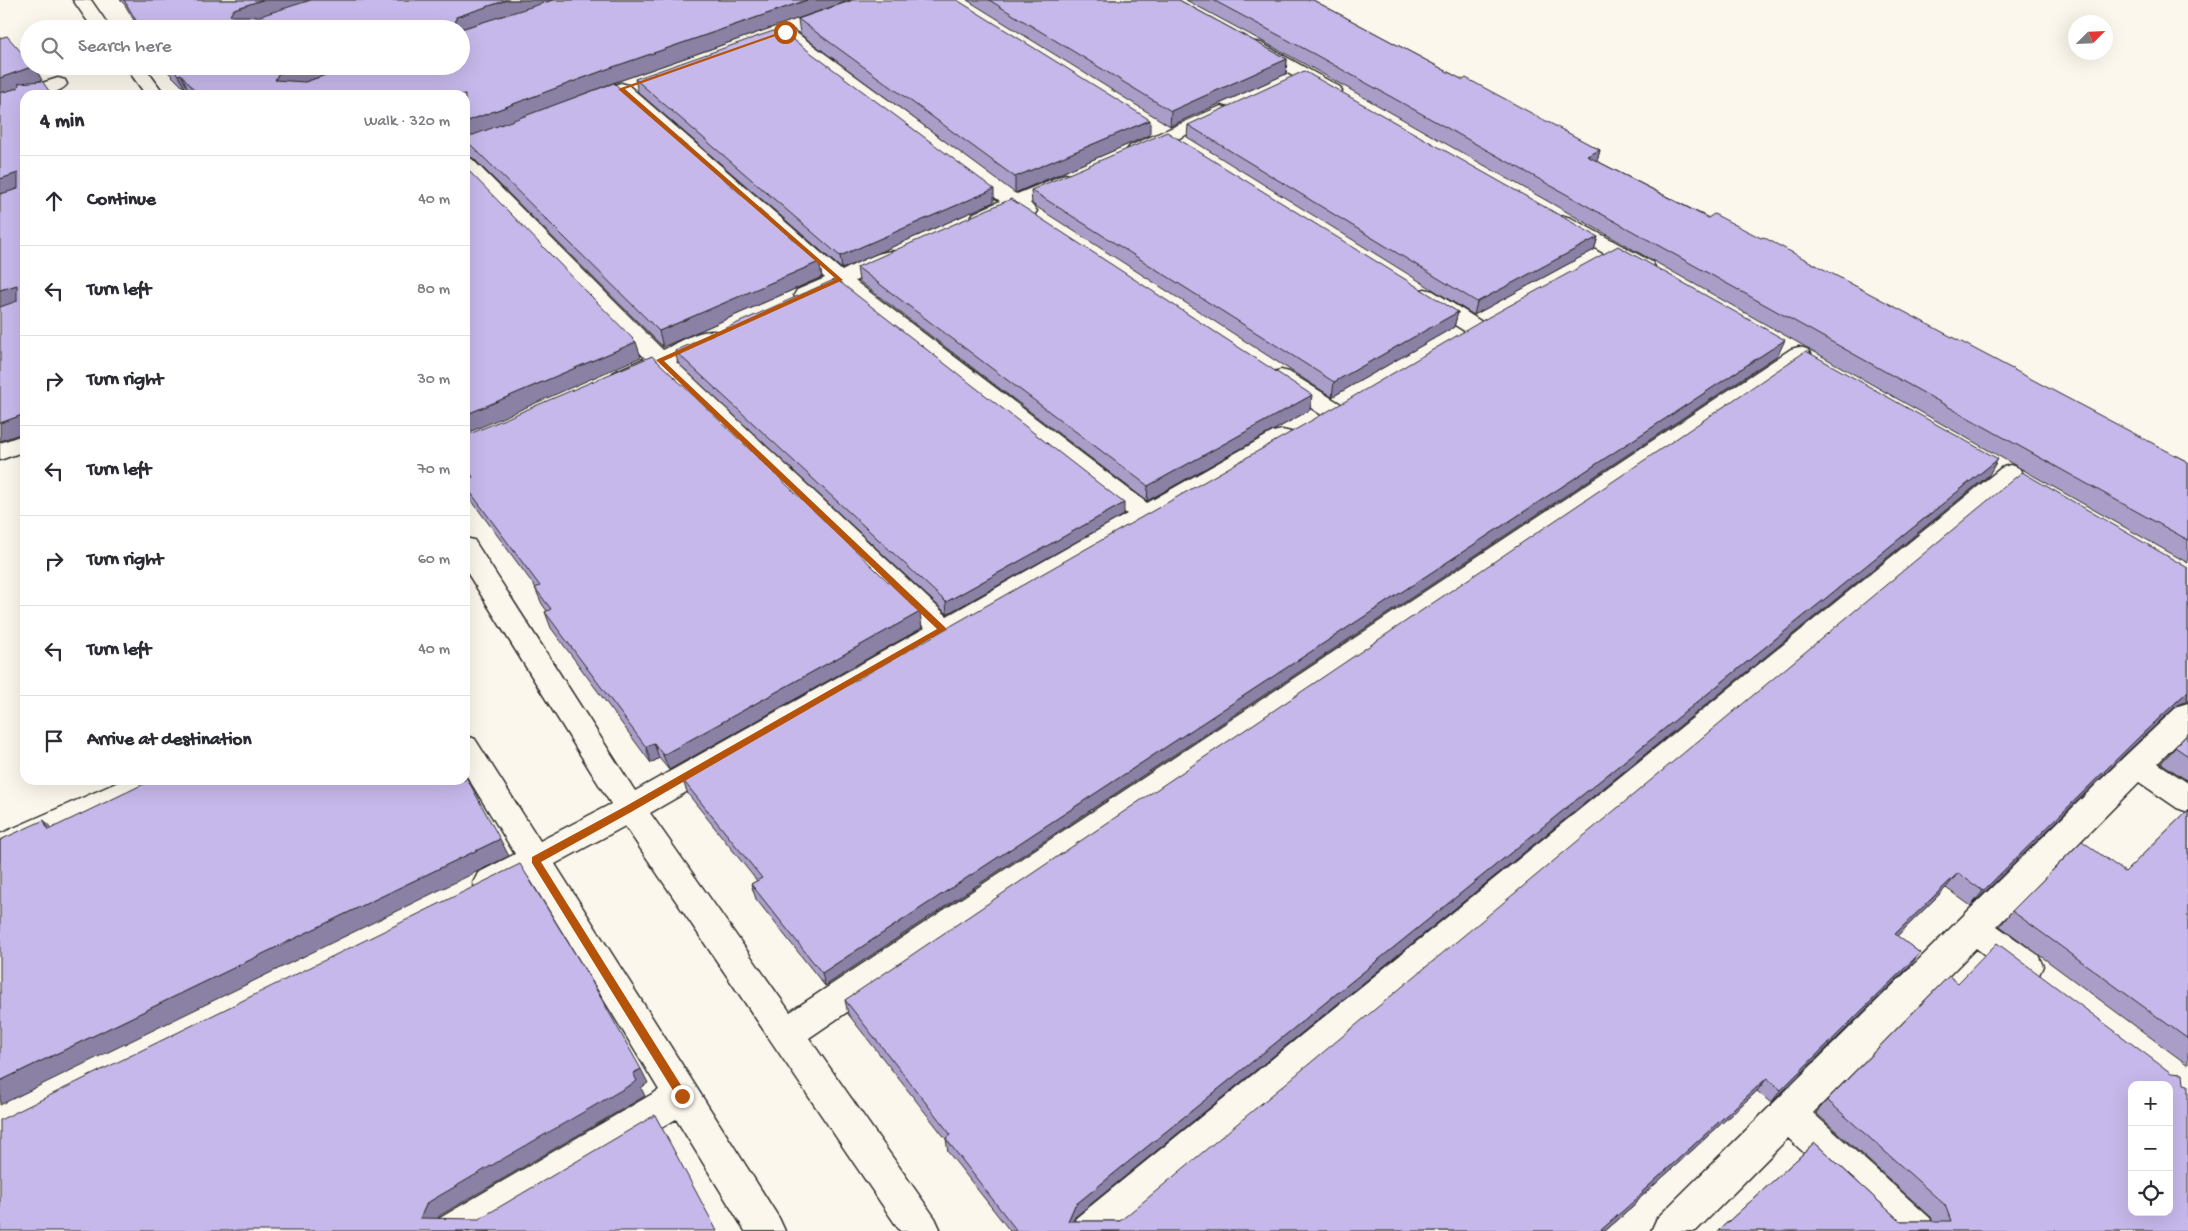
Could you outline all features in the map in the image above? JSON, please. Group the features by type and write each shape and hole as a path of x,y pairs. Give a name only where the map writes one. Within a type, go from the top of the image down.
{"street":[{"path":"82,0 96,20"},
{"path":"784,32 1013,203 1046,224"},
{"path":"1236,37 1347,99"},
{"path":"1277,87 1304,74"},
{"path":"52,75 61,89"},
{"path":"141,75 152,90"},
{"path":"621,89 840,280 1146,514"},
{"path":"0,102 20,98"},
{"path":"1114,160 1241,103"},
{"path":"470,168 660,360 943,629"},
{"path":"959,227 1087,171"},
{"path":"1545,211 1664,278"},
{"path":"786,304 913,247"},
{"path":"1587,264 1613,250"},
{"path":"1408,286 1474,327"},
{"path":"1449,342 1500,312"},
{"path":"607,384 732,328"},
{"path":"786,1034 1799,354"},
{"path":"1267,367 1332,410"},
{"path":"464,896 630,809 943,629 1357,395"},
{"path":"0,452 20,444"},
{"path":"1089,1231 2010,474"},
{"path":"470,555 630,809 922,1231"},
{"path":"1670,1231 2188,714"},
{"path":"470,756 766,1231"},
{"path":"2136,765 2188,799"},
{"path":"0,848 143,785"},
{"path":"1975,928 2046,981"},
{"path":"454,1231 682,1096"},
{"path":"1788,1114 1917,1231"}],"building":[{"path":"124,0 262,0 234,9 230,15 260,16 311,0 507,0 456,17 456,20 136,20"},
{"path":"553,0 807,0 610,68 470,120 470,90 194,90 182,75 278,75 275,80 305,82 326,75 470,75 470,26"},
{"path":"853,0 957,0 1150,120 1015,177 798,19"},
{"path":"989,0 1179,0 1287,59 1171,111"},
{"path":"1213,0 1313,0 1463,80 1466,78 1600,150 1587,156 1708,218 1714,214 1761,238 1763,237 2188,462 2188,540 1314,54"},
{"path":"779,29 994,189 840,256 635,79"},
{"path":"7,36 20,51 20,71 0,78 0,38"},
{"path":"1304,71 1598,237 1477,302 1188,125"},
{"path":"42,81 48,90 20,90 20,416 0,423 0,307 17,301 17,285 0,290 0,194 18,189 18,173 0,179 0,93 18,88 19,83"},
{"path":"614,83 819,262 659,331 470,144 470,136"},
{"path":"1167,132 1458,312 1334,382 1031,190"},
{"path":"470,172 636,342 470,413"},
{"path":"1011,199 1312,395 1148,486 857,267"},
{"path":"1618,246 1785,340 822,973 751,884 762,878 682,779 1344,402 1487,318"},
{"path":"836,279 1124,503 946,602 675,351"},
{"path":"1806,351 1998,459 1075,1205 1068,1221 1120,1221 2022,472 2188,568 2188,691 1983,891 1958,873 1895,934 1920,953 1781,1090 1767,1078 1600,1231 1017,1231 946,1139 951,1135 845,1000"},
{"path":"652,356 920,612 663,755 654,743 646,747 545,612 551,609 535,588 540,586 470,492 470,478 473,477 470,473 470,434"},
{"path":"2188,734 2188,756 2175,747"},
{"path":"470,784 500,839 0,1081 0,840 44,820 48,830 142,785"},
{"path":"2188,810 2188,1039 2012,911 2082,841 2125,872"},
{"path":"520,864 588,975 641,1069 633,1073 637,1081 427,1203 420,1218 479,1219 655,1115 717,1231 0,1231 0,1120"},
{"path":"1997,943 2171,1073 2183,1074 2184,1084 2188,1085 2188,1231 1719,1230 1815,1143 1900,1221 1951,1221 1945,1205 1827,1100 1949,976 1958,983"}],"route":[{"path":"682,1096 535,860 630,809 943,629 660,360 840,280 621,89 785,32"}]}
